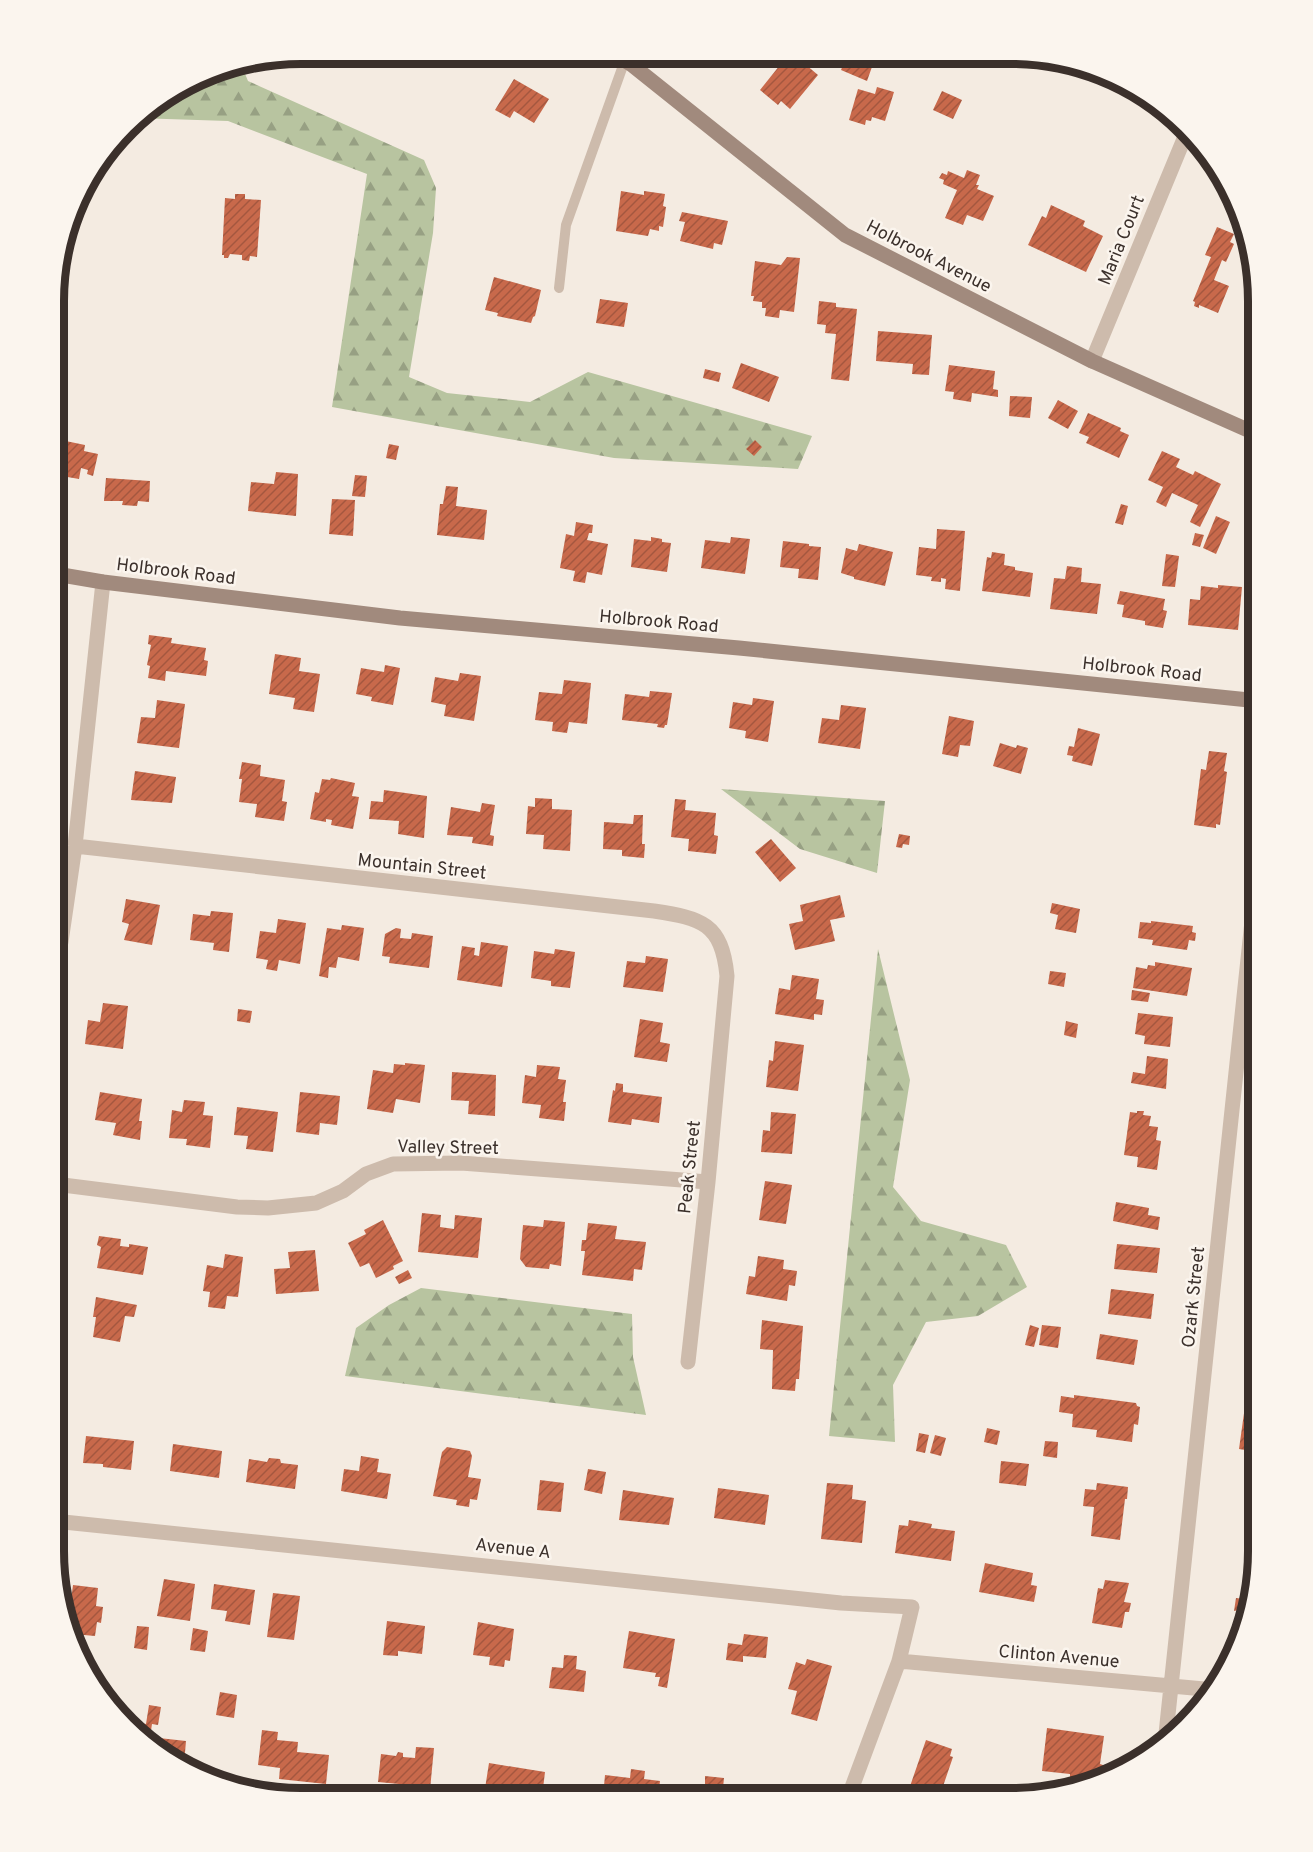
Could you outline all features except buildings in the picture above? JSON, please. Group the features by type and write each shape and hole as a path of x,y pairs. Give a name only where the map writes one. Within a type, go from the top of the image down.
{"street":[{"name":"Holbrook Avenue","path":"630,64 845,235 1092,361 1248,430"},
{"name":"Maria Court","path":"1092,361 1184,139"},
{"name":"Holbrook Road","path":"64,575 400,618 739,648 1248,700"},
{"path":"64,921 75,846 103,582"},
{"name":"Mountain Street","path":"75,846 678,915 702,922 717,938 725,960 727,976"},
{"name":"Ozark Street","path":"1167,1729 1248,960"},
{"name":"Peak Street","path":"688,1362 708,1182 727,976"},
{"name":"Valley Street","path":"64,1185 237,1207 268,1208 316,1203 343,1191 366,1174 393,1164 461,1163 708,1182"},
{"name":"Avenue A","path":"64,1522 841,1603 912,1607 899,1661"},
{"path":"852,1788 899,1661"},
{"name":"Clinton Avenue","path":"899,1661 1204,1689"}],"lane":[{"path":"559,288 566,225 619,64"}],"green space":[{"path":"244,72 248,81 424,160 436,188 433,233 409,377 447,393 530,402 588,372 812,436 798,469 614,458 332,407 367,174 228,121 150,118 197,89"},
{"path":"721,789 885,801 877,873 800,849"},
{"path":"878,949 910,1080 893,1187 921,1221 1006,1245 1027,1287 978,1316 926,1322 893,1385 895,1442 829,1436"},
{"path":"421,1288 632,1314 633,1357 646,1415 345,1376 356,1328 389,1305"}]}
